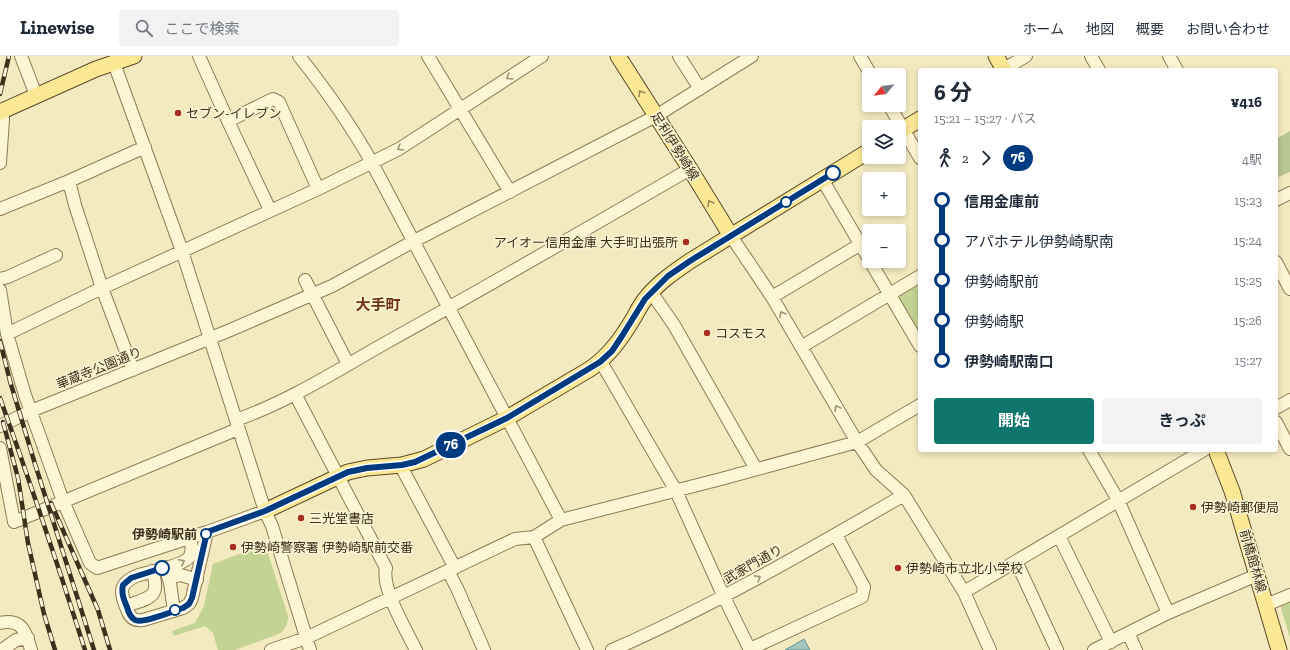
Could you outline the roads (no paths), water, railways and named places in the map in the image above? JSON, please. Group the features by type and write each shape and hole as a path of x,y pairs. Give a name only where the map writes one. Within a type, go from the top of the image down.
{"main road":[{"path":"1,112 112,59 134,56"},
{"name":"足利伊勢崎線","path":"618,56 690,169 730,236"},
{"path":"906,128 918,120"},
{"path":"265,511 348,472 367,468 402,465 424,459 507,418 600,362 612,351 645,299 668,276 862,155"},
{"name":"前橋館林線","path":"1217,452 1232,491 1279,650"}],"street":[{"path":"21,56 36,95"},
{"path":"199,56 270,210"},
{"path":"299,56 332,99 351,127 372,163 561,520"},
{"path":"428,56 510,192"},
{"path":"7,334 102,288 318,189 399,149 542,56"},
{"path":"679,56 700,89"},
{"name":"華蔵寺公園通り","path":"0,426 312,295 344,280 414,241 656,116 752,56"},
{"path":"860,56 867,68"},
{"path":"1002,66 1026,56"},
{"path":"1091,56 1098,68"},
{"path":"1169,56 1176,68"},
{"path":"112,59 182,251 265,511 272,526 310,650"},
{"path":"228,121 273,99 279,102 318,189"},
{"path":"0,163 1,112"},
{"path":"906,138 918,155"},
{"path":"0,209 69,181 145,147"},
{"path":"0,448 14,522 237,425 253,414 295,394 449,308 690,169"},
{"path":"772,297 861,244 822,179"},
{"path":"69,181 102,288 133,370"},
{"path":"1278,199 1290,193"},
{"path":"730,236 772,297 857,442 876,470 904,494 964,592 990,650"},
{"path":"0,279 8,277 56,255"},
{"path":"1278,266 1290,289"},
{"path":"875,268 918,341"},
{"path":"801,348 918,277"},
{"path":"305,280 348,364"},
{"path":"0,290 7,334 31,412 63,501 90,563 97,568 207,532 265,511"},
{"path":"651,292 674,324 756,469"},
{"path":"600,362 676,491 750,649 862,597 864,587 836,535"},
{"path":"295,394 386,568 384,575 391,598 416,650"},
{"path":"1278,407 1290,400"},
{"path":"271,650 306,638 515,539 534,537 561,520 676,491 857,442 918,406"},
{"path":"1278,426 1290,449"},
{"path":"1090,452 1118,500 1168,613"},
{"path":"964,592 1201,452"},
{"path":"402,465 404,472 452,570 457,588 484,650"},
{"name":"武家門通り","path":"612,650 644,636 724,596 836,535 904,494"},
{"path":"196,580 167,572 152,571 131,578 124,583 122,589 126,606 131,616 138,621 186,606 191,601 196,580 207,532"},
{"path":"1058,536 1111,642"},
{"path":"167,572 189,558 192,550 191,537"},
{"path":"534,537 587,650"},
{"path":"1016,561 1057,650"},
{"path":"126,606 146,599 152,594 156,585 152,571"},
{"path":"167,572 174,611"},
{"path":"1094,650 1168,613 1257,575"},
{"path":"1266,605 1290,596"},
{"path":"0,623 16,623 23,628 28,638 31,650"},
{"path":"1128,633 1136,650"},
{"path":"2,650 16,640 28,638"}],"water":[{"path":"804,639 810,650 785,650"}],"railway":[{"path":"0,94 9,56"},
{"path":"0,341 10,381 35,464 94,650"},
{"path":"0,398 44,524 85,650"},
{"path":"3,422 18,478 28,543 44,614 55,650"},
{"path":"51,503 98,610 110,650"}],"place":[{"name":"セブン-イレブン","path":"178,113"},
{"name":"アイオー信用金庫 大手町出張所","path":"686,242"},
{"name":"コスモス","path":"707,333"},
{"name":"伊勢崎郵便局","path":"1193,507"},
{"name":"三光堂書店","path":"301,518"},
{"name":"伊勢崎駅前","path":"206,534"},
{"name":"伊勢崎警察署 伊勢崎駅前交番","path":"233,547"},
{"name":"伊勢崎市立北小学校","path":"898,568"}],"district":[{"name":"大手町","path":"378,305"}]}
